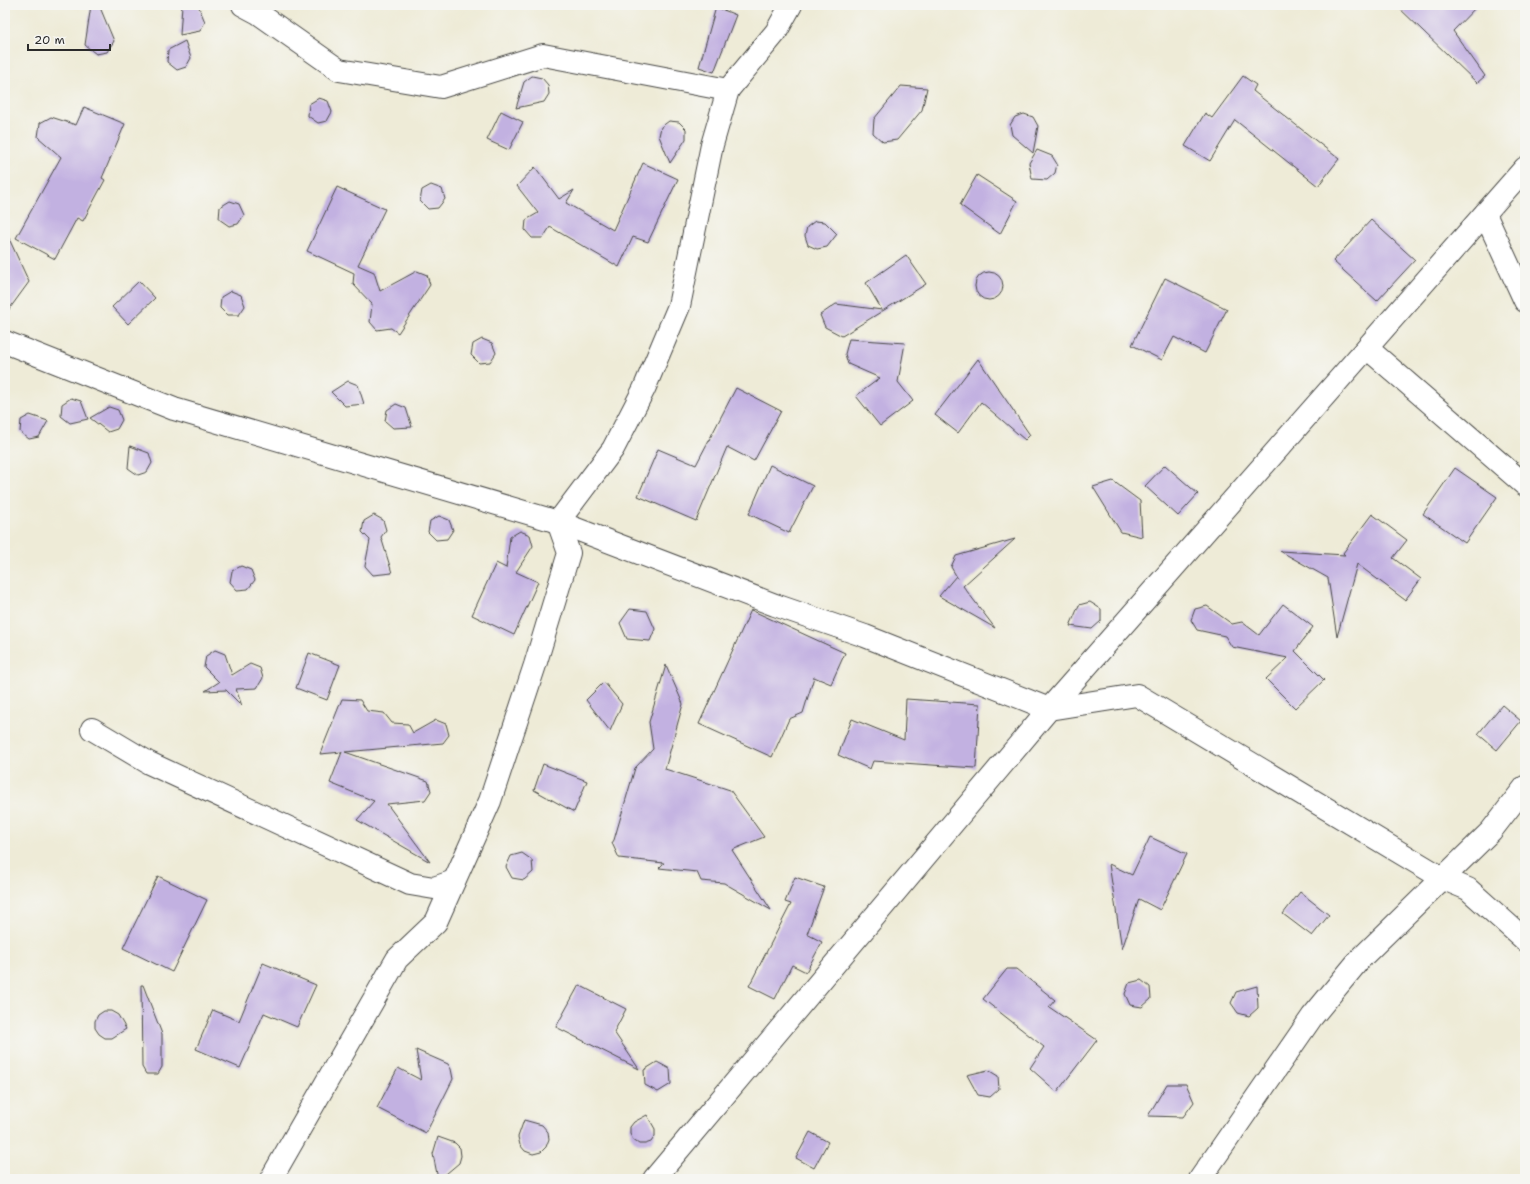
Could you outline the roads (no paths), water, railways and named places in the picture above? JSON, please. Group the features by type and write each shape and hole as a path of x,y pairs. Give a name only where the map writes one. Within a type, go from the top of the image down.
{"street":[{"path":"243,5 258,13 338,70 442,87 543,54 728,90"},
{"path":"558,522 613,449 644,389 679,306 712,145 728,90 776,32 791,5"},
{"path":"654,1179 1049,709 1525,168"},
{"path":"1485,214 1525,301"},
{"path":"5,342 174,409 558,522 775,605 864,636 1049,709 1137,695 1444,879 1468,889 1525,940"},
{"path":"1367,348 1525,485"},
{"path":"271,1179 397,959 436,922 490,801 535,665 569,552 558,522"},
{"path":"92,729 148,763 230,799 319,843 410,884 434,888 454,881"},
{"path":"1200,1179 1312,1017 1359,960 1444,879 1491,831 1525,787"}]}
